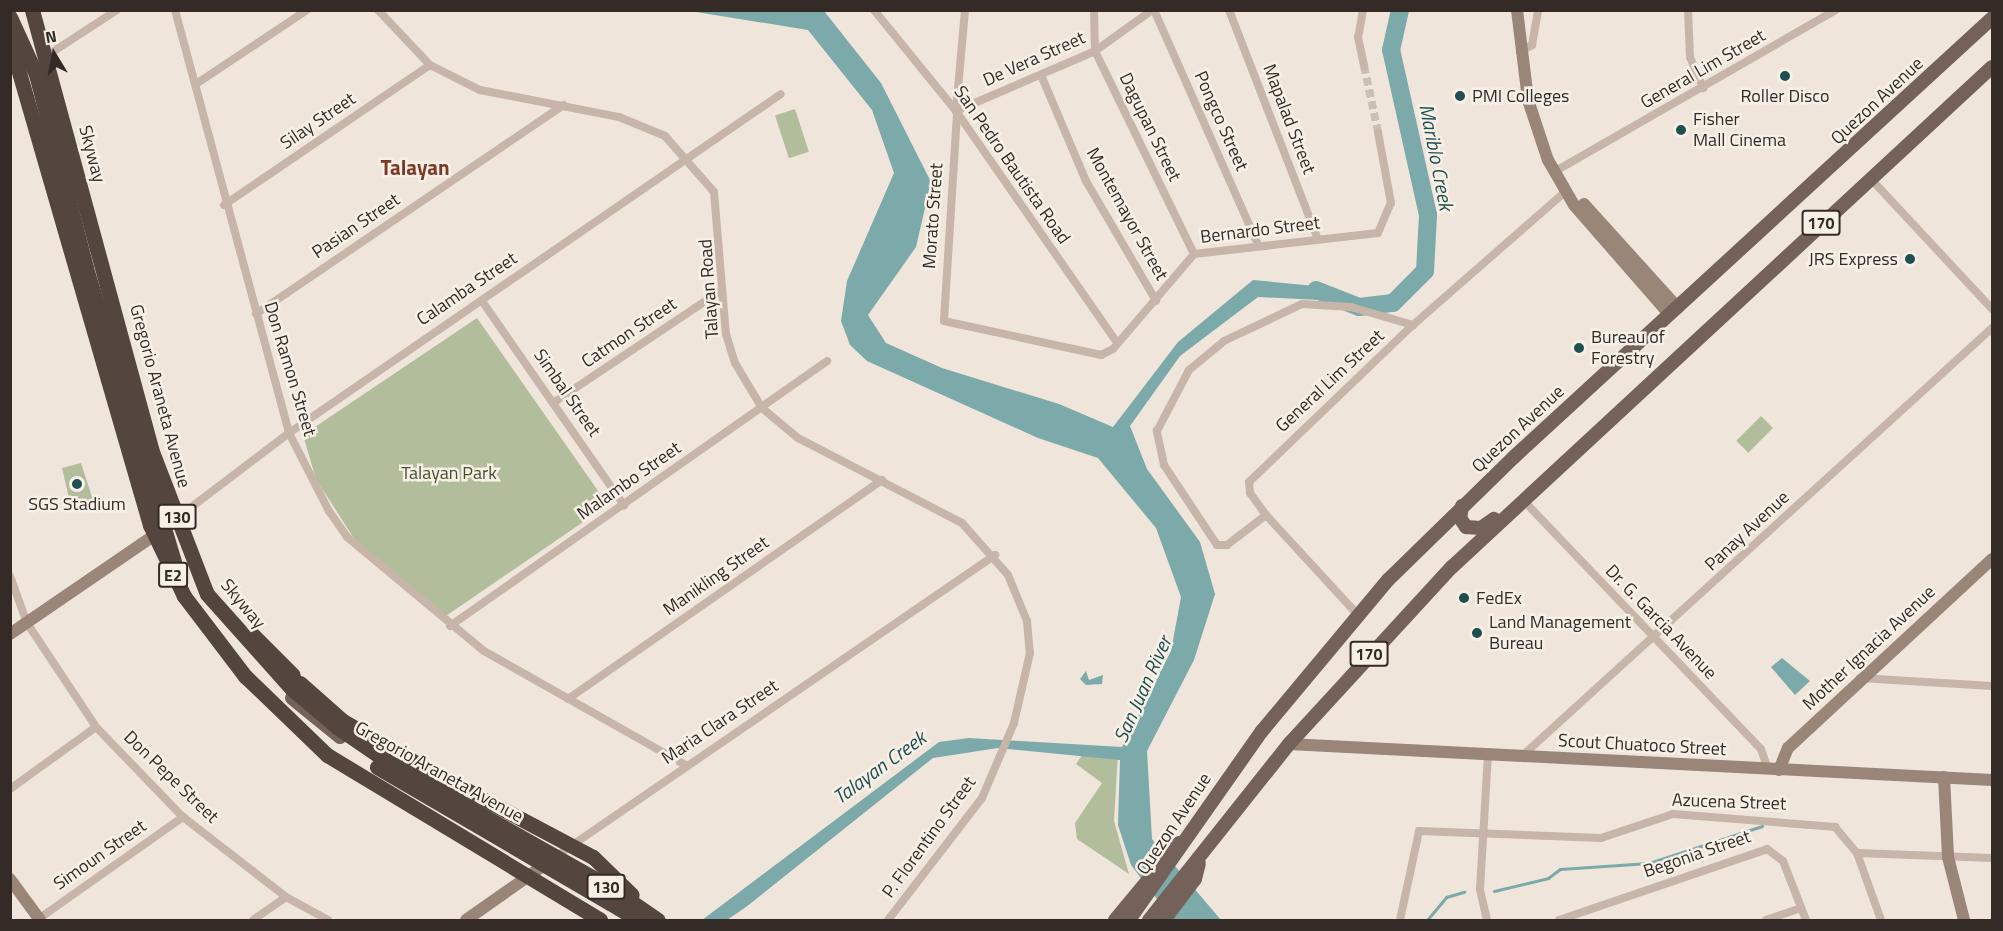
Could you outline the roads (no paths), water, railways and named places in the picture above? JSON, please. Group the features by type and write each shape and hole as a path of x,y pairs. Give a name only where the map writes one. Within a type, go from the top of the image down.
{"highway":[{"name":"Skyway","path":"34,10 151,449 178,527 207,594 295,682"},
{"path":"10,17 36,74 157,537 224,657"},
{"name":"E2","path":"10,41 150,525 184,596 245,676 327,755 600,921"},
{"path":"207,590 295,682 343,721 416,763 593,857 649,918"},
{"path":"295,682 326,728 387,774 649,918"}],"main road":[{"name":"Gregorio Araneta Avenue","path":"34,10 44,58 177,518 207,590 247,650 315,719 388,767 555,857 649,918"},
{"path":"1517,10 1520,52 1532,117 1554,172 1567,190 1674,311"},
{"name":"Quezon Avenue","path":"1129,921 1142,893 1170,855 1358,615 1462,506 1992,18"},
{"name":"130","path":"10,51 157,537"},
{"path":"18,77 44,58"},
{"name":"170","path":"1163,915 1199,863 1289,744 1372,650 1528,495 1992,66"},
{"path":"1462,506 1462,524 1482,528 1528,495"},
{"path":"10,634 157,537"},
{"name":"Mother Ignacia Avenue","path":"1773,770 1788,748 1860,678 1992,559"},
{"name":"130","path":"224,657 273,708 343,763 533,874 606,921"},
{"name":"Scout Chuatoco Street","path":"1289,744 1992,780"},
{"path":"1944,777 1947,857 1964,921"},
{"name":"Maria Clara Street","path":"466,921 555,857"},
{"path":"10,879 38,920"},
{"path":"1115,921 1142,893"},
{"path":"1149,921 1163,915"}],"street":[{"path":"44,58 117,10"},
{"name":"Don Ramon Street","path":"174,10 196,84 225,205 289,433 347,537 450,626 568,699 687,766"},
{"path":"196,84 307,10"},
{"name":"Talayan Road","path":"378,10 430,65 480,90 564,105 655,129 689,160 718,203 722,290 735,363 762,408 798,438 954,517 995,555 1027,621 1030,660 1008,739"},
{"name":"San Pedro Bautista Road","path":"874,10 957,113 1118,343"},
{"name":"Morato Street","path":"944,321 965,10"},
{"name":"Dagupan Street","path":"1094,10 1095,51 1194,254"},
{"name":"De Vera Street","path":"957,113 1095,51 1153,10"},
{"name":"Pongco Street","path":"1153,10 1258,245"},
{"name":"Mapalad Street","path":"1229,10 1318,239"},
{"path":"1363,10 1358,37 1364,66"},
{"path":"1520,52 1532,45 1538,10"},
{"path":"1688,10 1690,57 1703,88"},
{"name":"General Lim Street","path":"1554,172 1836,10"},
{"name":"Silay Street","path":"225,205 430,65"},
{"name":"Montemayor Street","path":"1041,75 1086,181 1156,301"},
{"name":"Calamba Street","path":"177,518 289,433 689,160 781,94"},
{"name":"Pasian Street","path":"256,314 564,105"},
{"name":"Bernardo Street","path":"944,321 1101,355 1118,343 1194,254 1258,245 1373,236 1385,225 1391,204 1377,132"},
{"path":"1870,178 1992,309"},
{"name":"General Lim Street","path":"1358,615 1266,515 1250,493 1253,476 1413,325 1567,190"},
{"name":"Catmon Street","path":"553,403 722,290"},
{"name":"Simbal Street","path":"482,301 624,505"},
{"path":"1266,515 1227,545 1217,545 1164,465 1156,431 1189,370 1224,341 1302,304 1351,307 1413,325"},
{"name":"Panay Avenue","path":"1522,756 1992,328"},
{"name":"Malambo Street","path":"450,626 827,361"},
{"name":"Manikling Street","path":"568,699 882,480"},
{"name":"Dr. G. Garcia Avenue","path":"1528,495 1653,639 1761,749 1773,770"},
{"name":"Maria Clara Street","path":"555,857 995,555"},
{"name":"Don Pepe Street","path":"10,576 27,623 96,727 183,817 286,897 328,921"},
{"path":"1860,678 1992,686"},
{"path":"10,789 96,727"},
{"name":"P. Florentino Street","path":"888,921 982,798 1008,739"},
{"path":"1487,921 1480,889 1488,754"},
{"name":"Azucena Street","path":"1400,921 1419,831 1610,837 1673,814 1824,824 1842,832 1857,852 1881,921"},
{"name":"Simoun Street","path":"38,920 183,817"},
{"name":"Begonia Street","path":"1559,921 1767,849 1783,861 1806,921"},
{"path":"1857,852 1992,858"},
{"path":"253,921 286,897"},
{"path":"1766,921 1801,908"}],"water":[{"path":"690,11 824,11 881,83 931,182 916,247 868,315 886,343 942,368 1059,404 1113,427 1178,342 1253,280 1336,288 1339,301 1258,297 1180,356 1130,426 1147,469 1200,542 1215,594 1194,660 1147,751 1152,839 1221,920 1173,920 1131,865 1118,825 1120,760 998,748 933,758 746,907 727,920 702,920 939,742 969,738 1122,747 1171,651 1181,597 1156,528 1098,458 1038,438 867,361 850,345 841,321 847,281 894,173 872,110 808,30"},
{"path":"1782,658 1810,681 1795,695 1771,667"},
{"path":"1086,671 1089,680 1103,675 1102,684 1086,685 1080,679"}],"waterway":[{"name":"Mariblo Creek","path":"1316,290 1359,307 1393,303 1425,271 1428,215 1391,50 1400,10"},
{"path":"1494,891 1548,878 1560,869 1649,863 1762,826"},
{"path":"1427,920 1446,897 1464,892"}],"tunnel":[{"path":"1364,66 1378,132"}],"place":[{"name":"Roller Disco","path":"1785,76"},
{"name":"PMI Colleges","path":"1460,96"},
{"name":"Fisher Mall Cinema","path":"1681,130"},
{"name":"JRS Express","path":"1910,259"},
{"name":"Bureau of Forestry","path":"1579,348"},
{"name":"SGS Stadium","path":"77,484"},
{"name":"FedEx","path":"1464,598"},
{"name":"Land Management Bureau","path":"1477,633"}],"district":[{"name":"Talayan","path":"415,167"}],"park label":[{"name":"Talayan Park","path":"449,473"}],"water label":[{"name":"San Juan River","path":"1142,689"},
{"name":"Talayan Creek","path":"879,767"}]}
